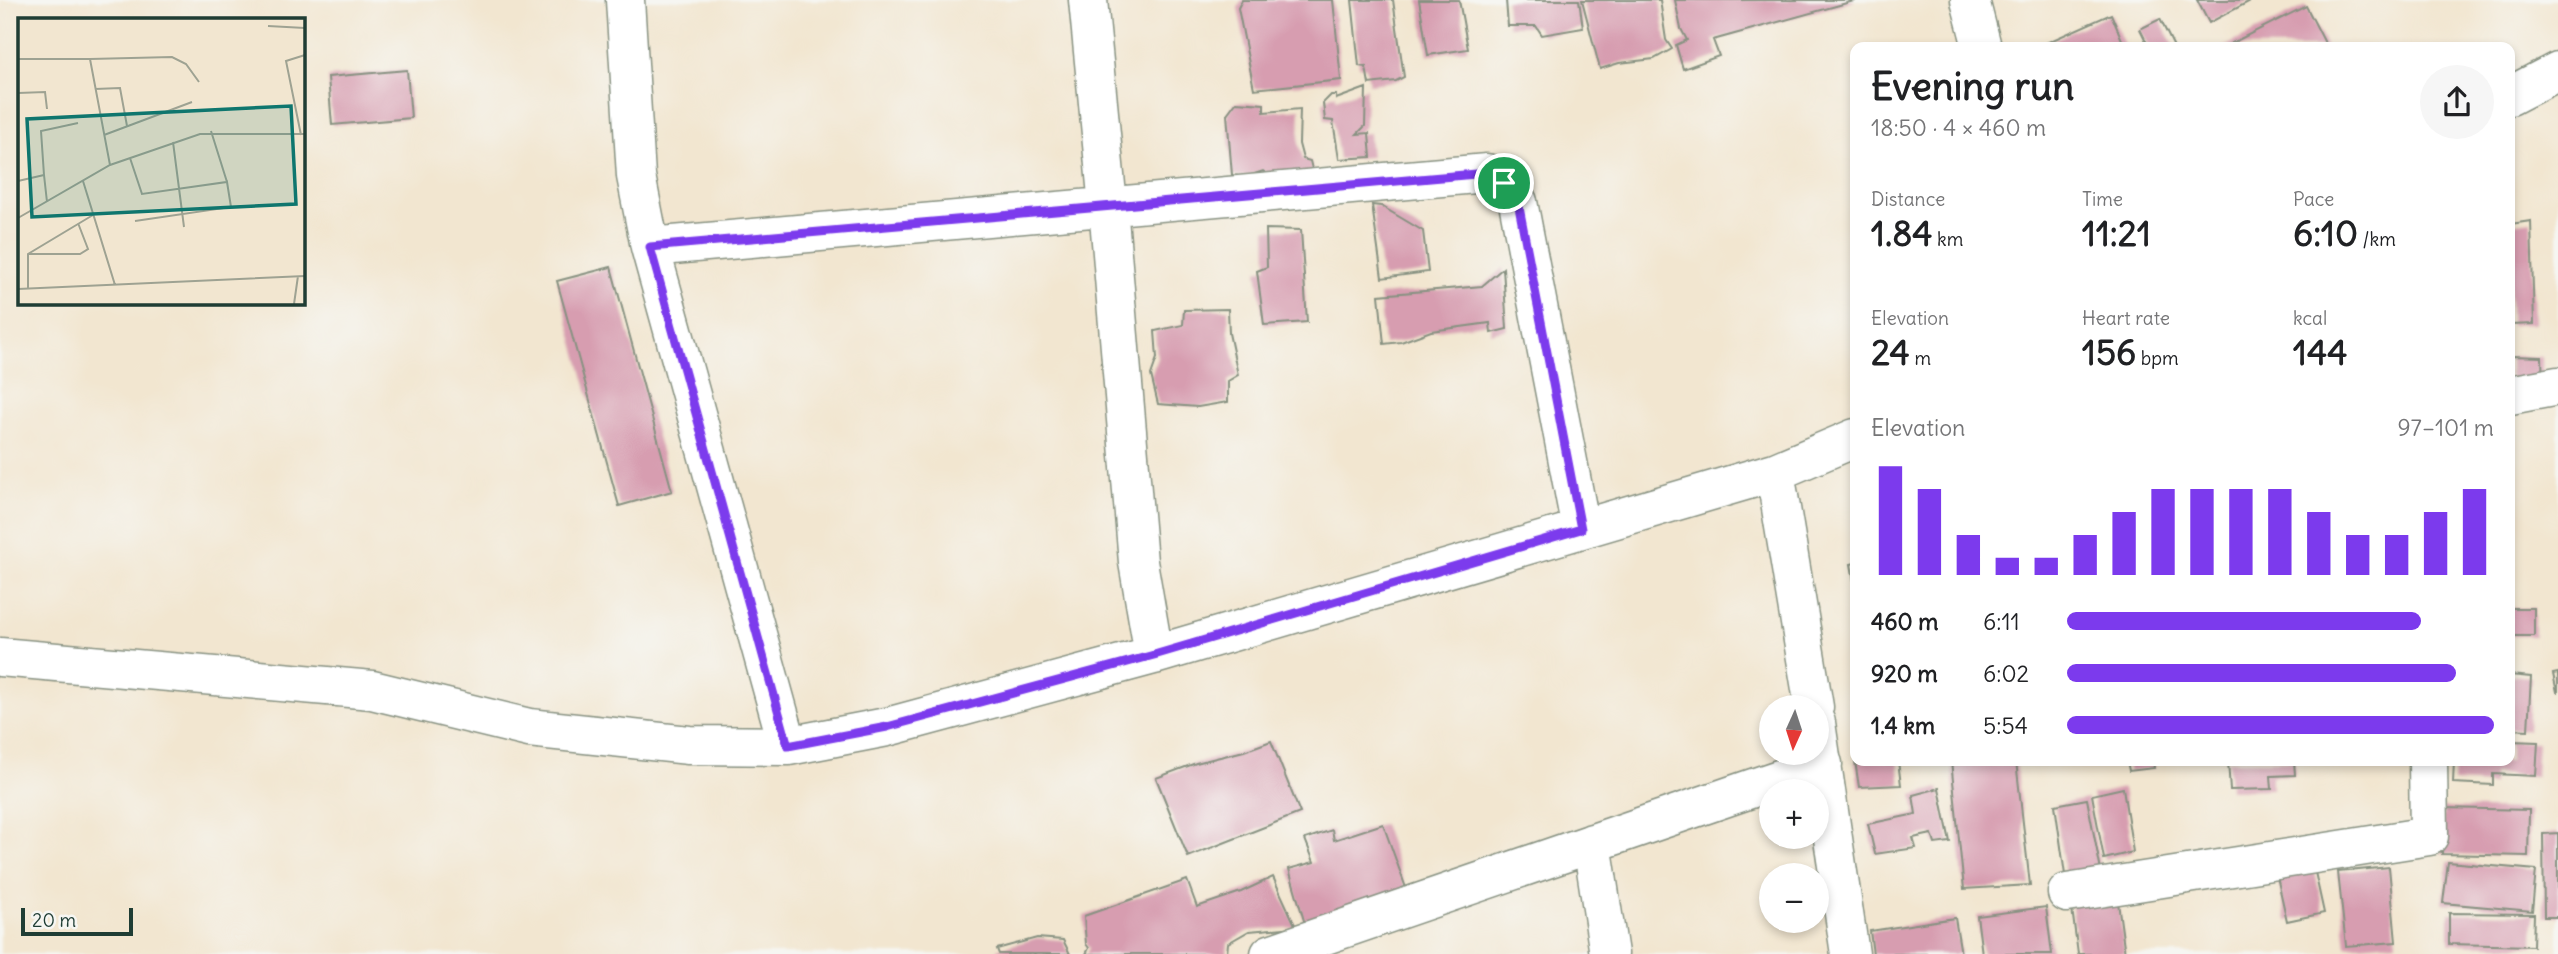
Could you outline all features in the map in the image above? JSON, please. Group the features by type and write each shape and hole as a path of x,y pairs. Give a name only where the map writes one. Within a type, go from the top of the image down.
{"street":[{"path":"625,0 636,176 650,247 788,746"},
{"path":"1088,0 1138,562 1154,655"},
{"path":"1970,0 1981,42"},
{"path":"2515,93 2558,71"},
{"path":"650,247 1487,173 1504,183 1518,202 1581,529"},
{"path":"2515,394 2558,386"},
{"path":"0,657 372,690 529,728 689,745 788,746 887,727 1154,655 1775,472 1850,440"},
{"path":"1775,472 1812,695"},
{"path":"1270,954 1820,765"},
{"path":"1823,765 1850,954"},
{"path":"2067,893 2429,836 2428,766"},
{"path":"1592,843 1609,954"}],"building":[{"path":"1242,0 1333,0 1341,80 1254,89 1238,8"},
{"path":"1352,0 1393,0 1404,77 1396,81 1369,84 1366,67 1359,66"},
{"path":"1419,0 1459,0 1468,49 1428,55"},
{"path":"1506,0 1579,0 1583,28 1542,35 1536,26 1508,26"},
{"path":"1582,0 1660,0 1666,40 1672,49 1654,59 1619,63 1600,69"},
{"path":"1675,0 1854,1 1713,40 1719,56 1683,69 1676,45 1687,40 1681,29"},
{"path":"2197,0 2252,0 2209,23"},
{"path":"2306,6 2324,42 2234,42"},
{"path":"2111,14 2123,42 2048,42"},
{"path":"2160,19 2172,42 2146,42 2140,29"},
{"path":"407,70 411,118 332,125 328,77"},
{"path":"1366,88 1365,126 1357,134 1369,133 1371,157 1339,159 1333,121 1325,120 1323,103 1331,95 1336,95 1336,99"},
{"path":"1236,102 1264,104 1264,112 1300,109 1299,144 1303,159 1310,161 1313,173 1271,177 1263,171 1245,177 1232,175 1227,114"},
{"path":"1372,205 1381,206 1423,231 1428,272 1382,278"},
{"path":"2531,221 2534,324 2515,325 2515,223"},
{"path":"1266,229 1301,230 1307,322 1264,325 1257,271 1267,267"},
{"path":"611,267 672,491 619,506 557,281"},
{"path":"1503,268 1507,329 1491,333 1490,323 1431,331 1401,342 1384,344 1379,295 1482,286"},
{"path":"1228,309 1229,333 1238,375 1228,381 1228,402 1198,407 1158,404 1151,375 1157,358 1155,331 1183,325 1184,310"},
{"path":"2515,356 2542,357 2543,388 2515,391"},
{"path":"2515,608 2534,608 2534,636 2515,636"},
{"path":"2558,673 2558,692 2557,692 2553,674"},
{"path":"2515,675 2531,677 2528,730 2515,729"},
{"path":"1271,741 1300,813 1188,857 1156,778"},
{"path":"2515,741 2538,742 2536,776 2493,774 2493,785 2453,783 2454,766 2515,766"},
{"path":"1856,766 1899,766 1901,785 1859,787"},
{"path":"1952,766 2017,766 2030,885 1964,889"},
{"path":"2128,766 2154,766 2154,768 2129,771"},
{"path":"2228,766 2294,766 2295,775 2271,776 2272,789 2230,790"},
{"path":"1939,788 1950,842 1935,844 1932,834 1913,838 1916,848 1875,854 1868,824 1916,814 1913,795"},
{"path":"2123,788 2133,852 2104,859 2092,795"},
{"path":"2087,799 2101,871 2065,875 2055,805"},
{"path":"2443,808 2529,810 2528,856 2442,854"},
{"path":"1383,824 1406,888 1307,931 1289,869 1314,862 1305,839 1332,830 1334,840"},
{"path":"2558,833 2558,917 2544,917 2543,834"},
{"path":"2448,862 2536,870 2532,911 2443,903"},
{"path":"2313,863 2324,913 2287,921 2276,872"},
{"path":"2389,867 2396,942 2346,946 2338,872"},
{"path":"1273,877 1296,927 1249,931 1228,943 1227,954 1086,954 1089,948 1086,944 1084,916 1187,880 1197,907 1241,892"},
{"path":"2117,895 2125,954 2078,954 2071,901"},
{"path":"2046,907 2052,954 1982,954 1977,916"},
{"path":"2449,913 2534,914 2533,946 2449,944"},
{"path":"1955,918 1961,954 1873,954 1870,931"},
{"path":"1037,938 1063,940 1070,954 999,954 997,949"}],"route":[{"path":"1487,173 1504,183 1518,202 1581,529 1154,655 887,727 788,746 650,247 1487,173"}]}
